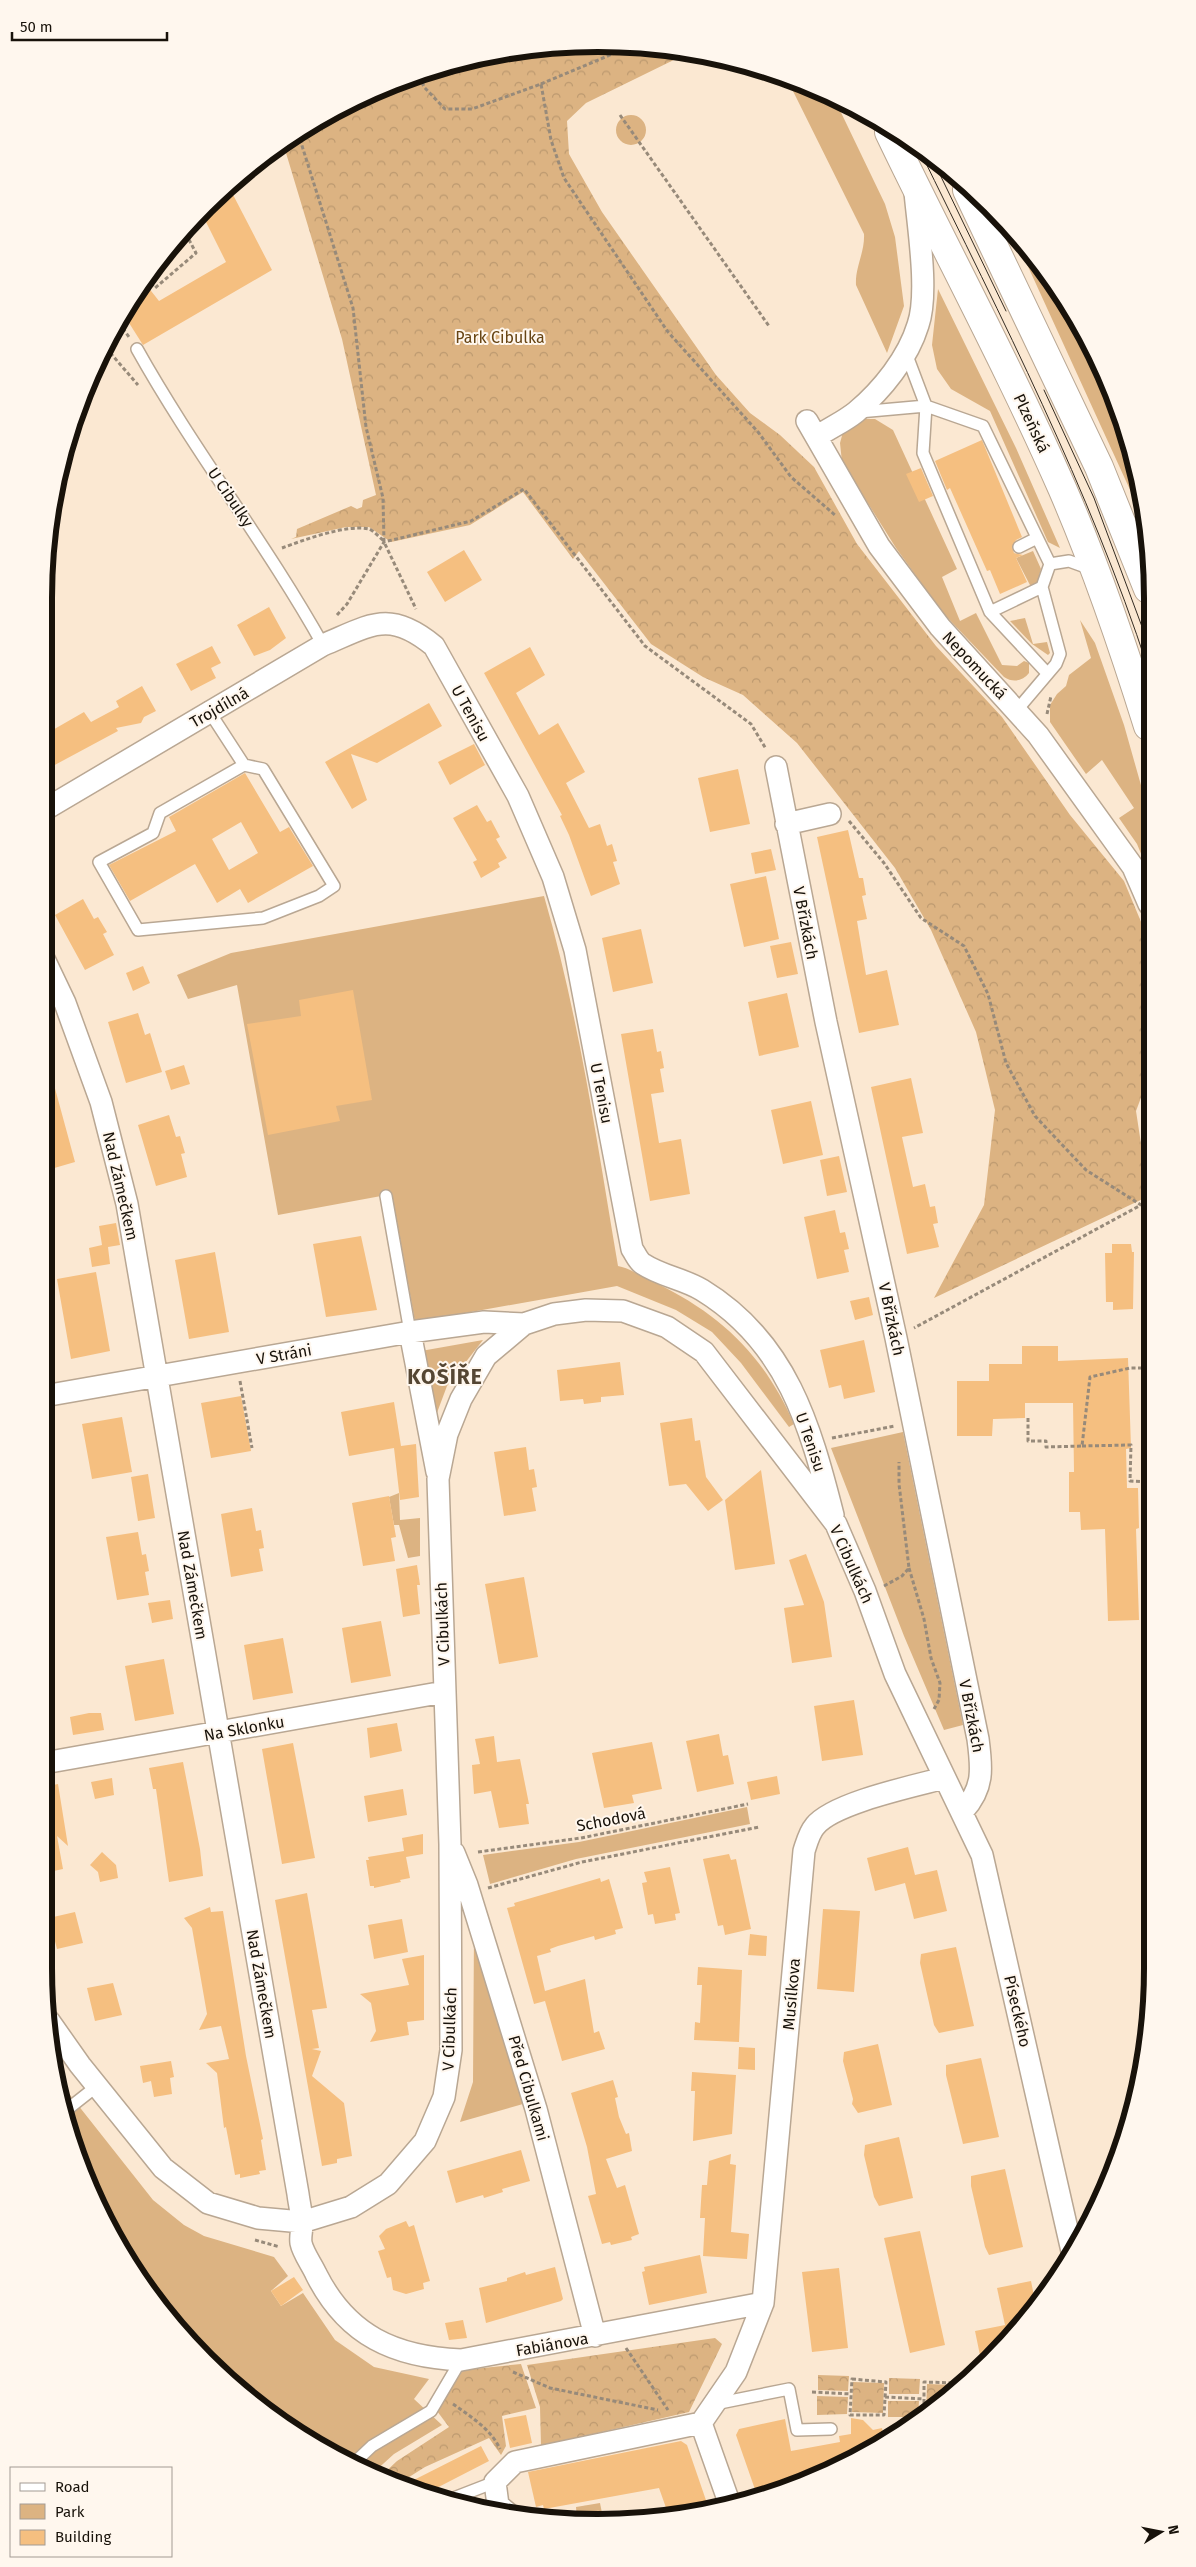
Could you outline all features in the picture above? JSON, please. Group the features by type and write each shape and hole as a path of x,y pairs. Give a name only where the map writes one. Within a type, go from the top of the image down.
{"main road":[{"name":"Plzeňská","path":"892,139 1034,426 1096,571 1144,714"},
{"path":"972,201 1099,467 1143,576"}],"street":[{"path":"856,412 892,373 906,353 919,324 922,289 915,185"},
{"name":"Nepomucká","path":"856,412 812,429 879,546 940,627 1017,710 1043,742 1134,867 1144,892"},
{"name":"Trojdílná","path":"52,805 207,708 323,645 372,625 410,620"},
{"name":"U Tenisu","path":"410,620 418,633 434,646 518,796 553,877 575,950 632,1249 642,1263 702,1290 742,1319 778,1362 814,1441 836,1524"},
{"name":"V Břízkách","path":"776,767 826,1022 896,1338 903,1424 981,1763 976,1797 963,1811"},
{"path":"786,824 830,814"},
{"name":"Nad Zámečkem","path":"52,976 65,1003 101,1102 127,1204 302,2222"},
{"name":"V Cibulkách","path":"56,2031 97,2086 163,2168 208,2203 258,2218 302,2222 350,2207 388,2184 425,2141 444,2097 451,2050 450,1844 438,1479 447,1434 461,1399 486,1356 524,1324 554,1314 586,1310 623,1311 667,1327 704,1352 836,1524 865,1591 896,1674 944,1778"},
{"name":"V Stráni","path":"52,1395 410,1332 484,1322 524,1324"},
{"path":"410,1332 438,1479"},
{"name":"Na Sklonku","path":"52,1762 444,1692"},
{"name":"Píseckého","path":"944,1778 963,1811 982,1855 1070,2242"},
{"name":"Musílkova","path":"763,2303 804,1850 808,1838 816,1824 844,1807 944,1778"},
{"name":"Před Cibulkami","path":"450,1844 467,1885 605,2334"},
{"name":"Fabiánova","path":"302,2222 301,2243 323,2287 347,2320 374,2340 402,2352 430,2358 461,2360 763,2303"},
{"path":"498,2505 502,2475 515,2462 702,2423 736,2372 763,2303"},
{"path":"702,2423 728,2499"}],"lane":[{"name":"U Cibulky","path":"137,349 168,404 269,553 323,645"},
{"path":"906,353 926,406 923,453 990,612 1047,673"},
{"path":"856,412 926,406 983,426 1050,564 1042,587 1060,654 1056,664 1017,710"},
{"path":"1019,547 1037,538"},
{"path":"1050,564 1069,561 1096,571"},
{"path":"972,568 983,563"},
{"path":"990,612 1042,587"},
{"path":"207,708 244,765 263,769 334,886 319,896 263,918 138,930 99,862 153,833 160,813 244,765"},
{"path":"386,1196 410,1332"},
{"path":"70,2107 97,2086"},
{"path":"359,2459 372,2446 431,2411 461,2360"},
{"path":"714,2404 789,2389 797,2430 831,2429"},
{"path":"457,2496 502,2475"}],"path":[{"path":"422,81 424,87 445,109 472,109 541,84 615,53"},
{"path":"541,84 550,140 564,178 663,324 758,432 791,477 842,520"},
{"path":"620,115 769,326"},
{"path":"300,141 353,308 366,427 383,498 384,542 410,620"},
{"path":"152,285 155,288 196,253 188,238"},
{"path":"323,645 329,626 346,604 384,542 471,521 524,488 645,646 751,724 776,767"},
{"path":"269,553 311,538 351,529 370,530 384,542"},
{"path":"1047,718 1050,697 1054,692"},
{"path":"830,814 842,813 884,863 921,918 964,946 988,994 1006,1063 1034,1116 1086,1170 1141,1205 896,1338"},
{"path":"1082,1446 1090,1377 1130,1368 1144,1368"},
{"path":"239,1372 252,1448"},
{"path":"1028,1418 1028,1441 1046,1441 1046,1447 1131,1446 1130,1481 1144,1482"},
{"path":"843,1436 903,1424 900,1443 899,1484 909,1568 924,1620 931,1658 940,1683 939,1700 932,1712 929,1703"},
{"path":"879,1580 882,1587 902,1576 909,1568"},
{"name":"Schodová","path":"478,1852 580,1838 748,1804"},
{"path":"488,1888 582,1862 760,1827"},
{"path":"605,2334 669,2411 680,2429"},
{"path":"487,2355 508,2370 550,2388 641,2408 669,2411"},
{"path":"852,2379 886,2382 884,2415 850,2415 851,2394 852,2379"},
{"path":"924,2406 924,2382 954,2382"},
{"path":"812,2392 851,2394"},
{"path":"441,2395 480,2424 496,2441 502,2475"},
{"path":"885,2397 924,2399"}],"green space":[{"name":"Park Cibulka","path":"598,52 677,58 586,103 567,121 569,154 602,212 716,375 750,413 780,435 814,467 857,544 936,646 1002,717 1070,815 1124,881 1144,929 1144,1090 1136,1111 1144,1163 1144,1198 934,1298 984,1205 995,1110 976,1032 931,930 895,868 797,743 743,695 703,677 651,644 579,551 573,559 523,492 470,525 391,542 369,527 346,527 291,539 296,537 297,529 351,506 357,509 362,507 363,500 376,495 342,339 285,151 325,126 389,94 457,71 527,57 562,54"},
{"path":"792,88 839,109 885,204 895,237 904,306 887,353 856,285 864,234"},
{"path":"631,115 642,119 646,130 642,141 631,145 620,141 616,130 620,119"},
{"path":"1024,257 1052,295 1067,320 1102,389 1125,457 1134,499"},
{"path":"938,289 1016,448 1060,548 1048,542 990,411 951,389 937,369 932,345"},
{"path":"864,419 875,419 893,430 957,569 942,577 960,621 976,613 1002,665 1017,666 1024,661 1029,663 1029,673 1024,678 1014,680 1004,677 942,612 896,548 842,462 840,443 843,432"},
{"path":"1033,551 1041,569 1037,583 1031,587 1016,558"},
{"path":"1025,618 1033,644 1047,642 1050,653 1048,655 1032,644 1010,621"},
{"path":"1080,620 1095,643 1124,725 1144,796 1144,861 1137,844 1119,818 1134,808 1102,760 1086,774 1050,722 1050,705 1057,694 1066,686 1069,675 1091,658"},
{"path":"544,896 577,1034 595,1126 618,1266 680,1295 721,1324 739,1340 755,1358 782,1400 794,1424 789,1427 741,1363 712,1332 676,1310 617,1286 415,1322 392,1194 278,1215 237,985 188,999 177,975 231,953"},
{"path":"483,1340 447,1386 435,1418 421,1351"},
{"path":"903,1432 963,1725 944,1730 904,1636 831,1448"},
{"path":"399,1493 400,1520 420,1518 420,1556 408,1558 399,1525 394,1525 389,1497"},
{"path":"747,1807 750,1824 576,1859 490,1884 483,1855 579,1842"},
{"path":"474,1931 523,2104 460,2122 473,2082"},
{"path":"67,2091 153,2200 184,2225 204,2236 274,2257 288,2276 271,2291 281,2306 303,2293 335,2340 374,2367 429,2379 414,2399 442,2425 394,2454 378,2468 325,2441 295,2423 238,2379 188,2329 144,2272 109,2210 81,2144"},
{"path":"715,2338 722,2344 689,2412 541,2446 540,2407 527,2365"},
{"path":"521,2364 536,2408 502,2416 506,2446 501,2455 489,2438 425,2467 405,2479 386,2472 397,2461 449,2427 437,2411 463,2370"},
{"path":"818,2375 849,2376 848,2391 818,2390"},
{"path":"889,2378 920,2379 919,2394 889,2394"},
{"path":"853,2382 884,2383 883,2413 852,2412"},
{"path":"927,2384 951,2385 930,2402 926,2405"},
{"path":"817,2396 848,2397 847,2414 817,2415"},
{"path":"888,2401 919,2401 918,2410 909,2417 888,2417"},
{"path":"600,2503 602,2514 576,2513 576,2507"}],"building":[{"path":"232,193 272,270 143,345 128,321 149,288 159,301 226,262 205,220"},
{"path":"982,440 1022,537 1016,540 1012,547 1014,553 1023,555 1016,558 1027,582 1000,594 990,570 987,571 950,488 947,490 935,461"},
{"path":"921,468 933,496 919,502 906,474"},
{"path":"464,550 482,580 445,602 427,572"},
{"path":"269,607 286,638 270,650 254,656 237,625"},
{"path":"212,646 221,663 211,668 216,678 191,691 176,664"},
{"path":"530,647 545,675 516,693 539,735 558,723 585,772 566,783 589,828 600,824 607,846 612,844 617,861 613,862 620,884 591,896 569,835 560,816 562,815 484,673"},
{"path":"142,686 156,711 144,717 141,723 116,728 118,731 52,766 52,730 84,712 91,722 119,707 116,701"},
{"path":"429,703 442,726 377,763 351,754 367,800 352,809 325,762"},
{"path":"474,744 485,765 450,785 438,762"},
{"path":"738,769 750,824 710,832 698,778"},
{"path":"245,773 280,832 289,827 313,866 248,903 240,889 217,903 195,864 130,901 109,865 176,831 169,817","holes":["241,822 258,853 229,870 212,839"]},
{"path":"477,805 487,822 491,820 500,837 496,839 507,858 498,863 500,867 481,878 473,862 477,860 453,818"},
{"path":"848,830 859,878 863,878 866,895 862,896 867,919 857,921 866,975 887,970 899,1025 859,1033 817,837"},
{"path":"771,849 776,870 755,874 751,853"},
{"path":"766,876 779,939 744,947 730,884"},
{"path":"83,899 94,919 98,917 107,932 103,934 114,955 85,970 55,915"},
{"path":"641,929 653,983 613,992 602,938"},
{"path":"791,942 798,974 777,978 770,946"},
{"path":"143,966 150,983 133,991 126,973"},
{"path":"353,990 372,1100 336,1106 340,1121 268,1135 247,1024 301,1016 299,1000"},
{"path":"787,993 799,1047 759,1056 748,1002"},
{"path":"138,1013 145,1035 150,1033 162,1072 126,1083 108,1022"},
{"path":"653,1029 657,1052 661,1051 664,1068 660,1069 664,1092 651,1094 659,1143 681,1139 690,1194 650,1201 621,1034"},
{"path":"184,1065 190,1084 171,1090 165,1071"},
{"path":"52,1077 75,1162 52,1169"},
{"path":"911,1078 923,1133 902,1137 913,1187 925,1184 930,1207 935,1206 938,1223 933,1224 939,1247 907,1254 871,1087"},
{"path":"811,1101 823,1155 783,1164 771,1110"},
{"path":"169,1115 176,1137 180,1136 185,1153 181,1154 187,1177 156,1186 138,1125"},
{"path":"839,1156 847,1192 827,1196 820,1160"},
{"path":"835,1210 840,1233 845,1232 849,1249 844,1250 849,1272 817,1279 804,1217"},
{"path":"116,1223 120,1245 108,1247 110,1264 92,1267 89,1248 102,1245 99,1226"},
{"path":"361,1236 377,1310 326,1317 313,1244"},
{"path":"1112,1244 1131,1244 1132,1252 1134,1252 1133,1309 1113,1310 1113,1302 1106,1302 1105,1253 1112,1253"},
{"path":"215,1252 229,1332 189,1339 175,1260"},
{"path":"96,1272 110,1351 71,1359 57,1279"},
{"path":"869,1297 873,1315 855,1320 850,1301"},
{"path":"864,1340 875,1392 844,1399 841,1385 829,1388 820,1350"},
{"path":"1022,1346 1058,1346 1058,1361 1128,1358 1131,1448 1126,1449 1127,1488 1138,1488 1139,1528 1136,1529 1139,1620 1108,1621 1105,1529 1081,1530 1080,1512 1069,1512 1069,1472 1074,1472 1073,1403 1025,1403 1025,1418 993,1419 992,1436 957,1436 957,1381 989,1381 989,1364 1022,1364"},
{"path":"620,1362 624,1395 601,1397 601,1402 584,1404 583,1399 560,1401 557,1370"},
{"path":"241,1396 251,1451 211,1458 201,1403"},
{"path":"394,1402 401,1446 416,1444 419,1497 400,1500 394,1448 349,1456 341,1412"},
{"path":"122,1417 132,1472 92,1479 82,1424"},
{"path":"692,1418 695,1441 700,1440 706,1477 723,1500 708,1511 686,1484 669,1486 660,1423"},
{"path":"526,1447 529,1470 534,1469 537,1487 532,1488 536,1511 504,1516 494,1452"},
{"path":"761,1470 775,1564 735,1570 725,1500"},
{"path":"148,1474 155,1518 138,1521 131,1477"},
{"path":"389,1496 396,1537 391,1538 395,1561 363,1566 352,1503"},
{"path":"252,1508 256,1531 261,1530 264,1548 259,1549 263,1571 231,1577 221,1514"},
{"path":"138,1532 142,1555 146,1554 149,1571 145,1572 149,1595 117,1600 106,1537"},
{"path":"806,1554 824,1602 832,1657 792,1663 784,1608 804,1605 789,1560"},
{"path":"417,1565 420,1585 417,1585 420,1614 403,1617 396,1569"},
{"path":"524,1577 538,1657 499,1664 485,1584"},
{"path":"170,1600 173,1619 152,1623 148,1603"},
{"path":"381,1621 391,1676 351,1683 342,1628"},
{"path":"283,1638 293,1693 253,1700 244,1645"},
{"path":"164,1659 174,1714 135,1721 125,1666"},
{"path":"854,1700 863,1755 822,1761 814,1706"},
{"path":"89,1713 101,1713 104,1730 73,1735 70,1717"},
{"path":"397,1723 402,1751 370,1758 367,1728"},
{"path":"719,1734 723,1756 728,1755 734,1784 697,1792 686,1741"},
{"path":"494,1736 497,1762 520,1759 529,1804 526,1804 529,1824 499,1828 491,1791 474,1794 472,1765 480,1764 475,1739"},
{"path":"652,1742 662,1789 632,1795 634,1803 604,1808 592,1753"},
{"path":"293,1743 315,1858 282,1864 262,1749"},
{"path":"183,1762 200,1849 203,1876 169,1882 156,1789 153,1789 149,1768"},
{"path":"777,1776 780,1794 751,1800 747,1782"},
{"path":"112,1778 114,1795 95,1799 91,1782"},
{"path":"58,1784 68,1846 57,1836 63,1869 52,1871 52,1785"},
{"path":"403,1789 407,1815 368,1822 364,1796"},
{"path":"423,1834 423,1854 406,1857 410,1878 374,1888 374,1886 370,1886 366,1860 369,1860 368,1857 404,1851 402,1838"},
{"path":"908,1847 915,1875 937,1870 947,1911 914,1919 905,1883 875,1891 867,1858"},
{"path":"102,1852 116,1865 118,1878 100,1882 98,1872 90,1865"},
{"path":"729,1854 731,1860 736,1859 751,1929 725,1935 723,1925 718,1926 703,1859"},
{"path":"670,1867 680,1913 675,1914 676,1920 655,1924 653,1914 648,1915 642,1883 647,1882 644,1872"},
{"path":"600,1878 601,1882 609,1879 623,1928 615,1930 616,1934 595,1940 594,1936 558,1946 550,1949 551,1952 537,1956 545,1991 585,1979 594,2033 599,2031 605,2049 562,2061 545,2001 534,2004 507,1908 515,1906 514,1903"},
{"path":"307,1893 327,2008 312,2010 319,2048 312,2049 321,2051 312,2076 344,2103 352,2156 337,2159 337,2163 322,2166 275,1900"},
{"path":"210,1907 211,1912 223,1911 246,2056 263,2139 261,2140 266,2170 259,2171 260,2174 240,2178 240,2174 235,2175 226,2127 224,2128 217,2073 206,2063 229,2059 221,2026 199,2030 207,2014 192,1928 184,1918"},
{"path":"823,1909 860,1911 854,1992 817,1989"},
{"path":"75,1912 83,1943 57,1949 52,1930 52,1917"},
{"path":"402,1919 408,1952 374,1959 368,1925"},
{"path":"750,1934 767,1936 766,1956 748,1955"},
{"path":"956,1947 974,2026 939,2033 934,2025 920,1963 921,1954"},
{"path":"424,1955 424,2020 407,2022 409,2035 370,2042 376,2031 371,2003 360,1994 409,1985 402,1959"},
{"path":"698,1967 742,1970 739,2042 694,2040 695,2022 700,2023 702,1985 697,1985"},
{"path":"113,1983 122,2015 95,2021 87,1988"},
{"path":"878,2044 892,2105 858,2113 852,2104 853,2099 843,2061 844,2052"},
{"path":"739,2047 755,2048 755,2070 738,2069"},
{"path":"981,2058 999,2137 963,2144 946,2075 946,2065"},
{"path":"171,2061 174,2077 170,2078 172,2094 154,2097 151,2081 143,2083 140,2066"},
{"path":"692,2072 736,2075 732,2134 693,2141 695,2091 691,2091"},
{"path":"613,2080 618,2097 615,2098 619,2117 626,2134 629,2133 632,2151 606,2159 617,2188 625,2185 639,2234 631,2237 632,2240 611,2245 610,2242 602,2244 588,2196 596,2194 587,2147 571,2093"},
{"path":"899,2137 913,2198 879,2206 874,2197 864,2155 865,2145"},
{"path":"521,2150 530,2181 502,2189 503,2192 484,2198 483,2195 456,2203 447,2171"},
{"path":"731,2154 730,2164 736,2165 731,2232 749,2234 747,2259 703,2256 705,2218 700,2218 702,2185 707,2185 709,2161"},
{"path":"1005,2169 1023,2247 989,2255 985,2247 971,2186 971,2176"},
{"path":"406,2221 409,2227 414,2225 430,2281 423,2283 424,2289 406,2294 393,2290 391,2277 387,2278 378,2251 385,2249 379,2236 386,2229"},
{"path":"920,2231 945,2345 910,2353 884,2238"},
{"path":"700,2255 707,2293 649,2305 642,2272 645,2271 644,2267"},
{"path":"555,2267 563,2299 561,2301 486,2323 479,2288 507,2281 507,2278 525,2272 526,2275"},
{"path":"839,2268 848,2348 812,2352 802,2272"},
{"path":"294,2277 303,2290 281,2306 271,2291"},
{"path":"1031,2281 1034,2297 1008,2329 981,2358 975,2331 1005,2325 997,2288"},
{"path":"463,2320 467,2338 449,2340 445,2323"},
{"path":"526,2415 532,2443 510,2448 504,2419"},
{"path":"851,2418 863,2420 873,2430 882,2428 883,2434 807,2473 756,2491 736,2435 739,2429 785,2419 791,2451 840,2442 839,2436 851,2434"},
{"path":"681,2441 687,2445 707,2503 667,2510 659,2488 544,2509 543,2505 536,2507 528,2472"},
{"path":"481,2446 489,2461 434,2489 411,2481"}],"tram line":[{"path":"925,161 1012,340 1072,470 1125,601 1144,656"},
{"path":"939,172 1006,311"},
{"path":"1044,390 1094,498 1144,632"}],"district":[{"name":"KOŠÍŘE","path":"445,1377"}]}
